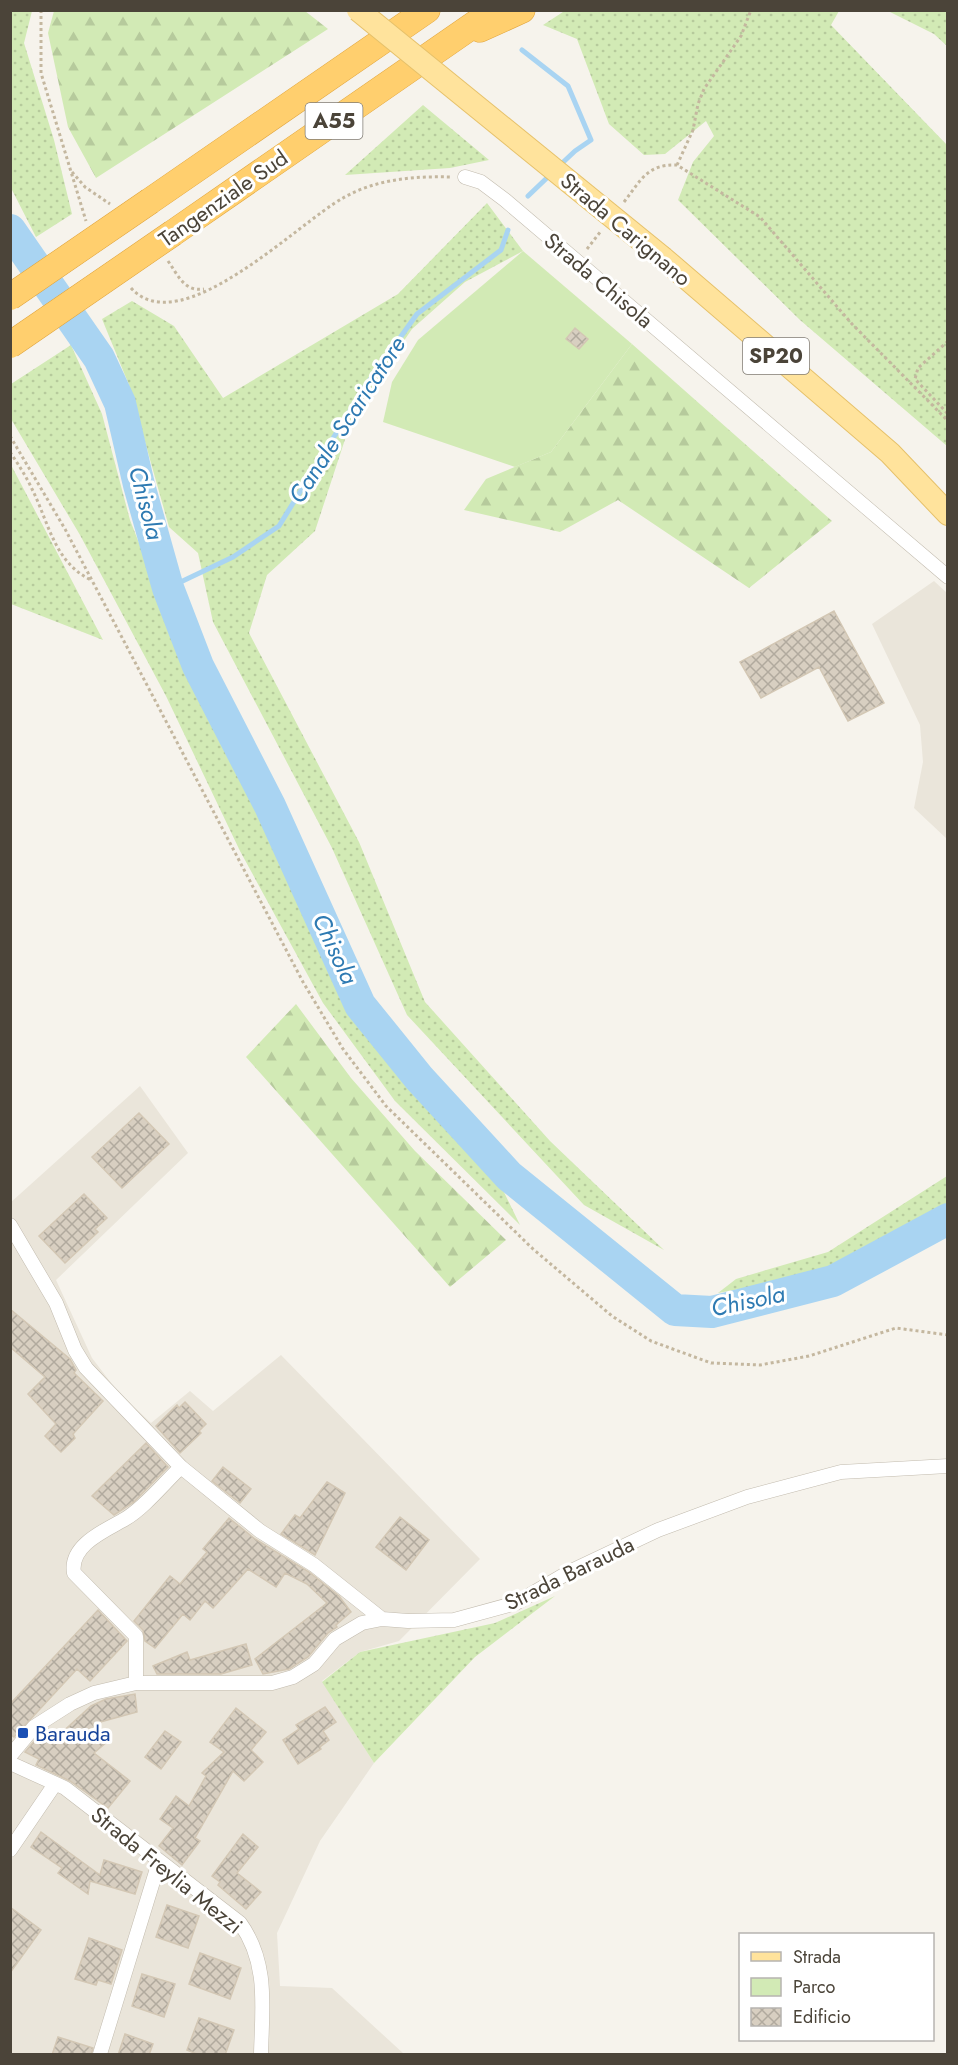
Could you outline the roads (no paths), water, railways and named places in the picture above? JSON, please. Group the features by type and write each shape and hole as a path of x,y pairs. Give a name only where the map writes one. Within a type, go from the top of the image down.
{"highway":[{"name":"Tangenziale Sud","path":"10,297 427,10"},
{"name":"Tangenziale Sud","path":"10,345 168,244 495,10"},
{"path":"444,45 522,10"}],"main road":[{"name":"Strada Carignano","path":"358,10 663,258 890,453"},
{"name":"SP20","path":"890,453 948,489"},
{"name":"SP20","path":"890,453 948,514"}],"street":[{"name":"Strada Chisola","path":"465,177 481,182 505,200 797,446 948,577"},
{"path":"10,1225 56,1303 75,1350 86,1368 181,1467 260,1531 314,1565 382,1619"},
{"name":"Strada Barauda","path":"10,1756 34,1727 70,1704 94,1693 136,1683 272,1683 293,1677 314,1664 335,1639 362,1623 382,1619 408,1622 454,1620 516,1603 568,1572 658,1530 747,1497 841,1472 948,1466"},
{"path":"136,1683 136,1636 74,1574 74,1559 81,1549 108,1527 126,1519 181,1467"},
{"name":"Strada Freylia Mezzi","path":"10,1763 64,1788 240,1923 253,1941 263,1978 261,2055"},
{"path":"10,1851 55,1784"},
{"path":"100,2055 159,1862"}],"waterway":[{"name":"Canale Scaricatore","path":"522,50 568,86 591,140 558,167"},
{"name":"Canale Scaricatore","path":"528,196 551,174"},
{"name":"Chisola","path":"10,230 99,358 120,403 139,485 168,588 198,666 270,806 360,1005 419,1078 509,1176 675,1310 712,1312 833,1281 948,1219"},
{"name":"Canale Scaricatore","path":"168,588 233,557 279,526 364,388 417,314 501,250 508,230"}],"place":[{"name":"Barauda","path":"23,1733"}]}
